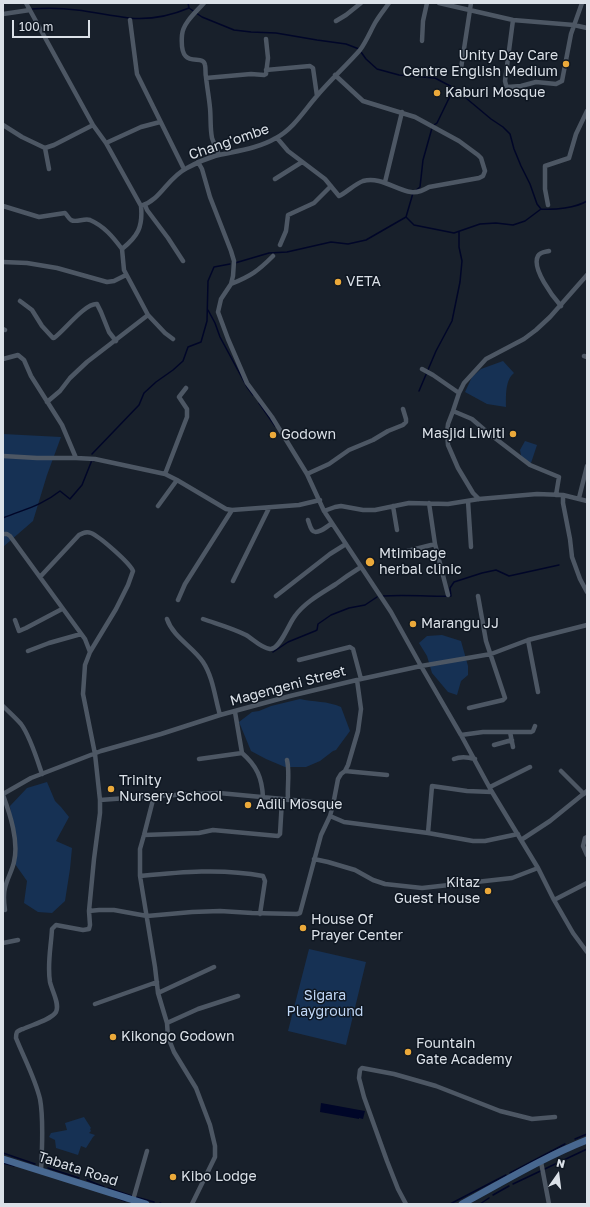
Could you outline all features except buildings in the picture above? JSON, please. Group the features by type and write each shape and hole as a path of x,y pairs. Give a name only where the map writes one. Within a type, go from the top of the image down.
{"main road":[{"path":"462,1204 541,1162 587,1140"},
{"name":"Tabata Road","path":"3,1159 146,1204"}],"street":[{"path":"26,3 93,126 106,143 143,206 168,238 183,262"},
{"path":"204,3 185,26 182,41 183,54 188,59 204,61 210,108 210,128 219,155"},
{"path":"336,21 361,3"},
{"name":"Chang'ombe","path":"143,206 150,202 170,180 184,169 198,162 219,155 253,148 276,138 294,124 316,96 360,50 388,3"},
{"path":"422,41 423,21 427,3"},
{"path":"439,3 513,20 574,25 587,28"},
{"path":"460,75 471,3"},
{"path":"513,20 505,81 507,87 521,86 536,82 556,84 562,81 571,34 582,3"},
{"path":"3,14 30,10"},
{"path":"130,20 137,74 184,169"},
{"path":"206,78 251,74 264,76 266,74 268,58 266,39"},
{"path":"266,70 312,67 316,96"},
{"path":"276,138 288,151 325,180 340,196 363,181 372,180 385,182 412,192 422,191 429,187 483,176 485,171 481,158 468,147 422,120 402,112 363,101 335,75"},
{"path":"548,205 546,196 545,167 546,165 569,158 576,134 587,111"},
{"path":"385,182 402,112"},
{"path":"106,143 141,127 160,122"},
{"path":"3,125 22,137 45,148 93,126"},
{"path":"45,148 50,169"},
{"path":"198,162 202,169 210,197 234,261 233,276 221,299 218,312 247,383 272,417 307,474 324,511 391,612 475,759 491,790 538,868 573,933 587,952"},
{"path":"275,179 302,162"},
{"path":"280,245 286,231 288,215 314,203 331,186"},
{"path":"3,206 38,217 65,213 70,220 90,220 100,225 122,248 124,270 148,316 173,339"},
{"path":"122,248 131,242 140,228 143,206"},
{"path":"549,251 541,253 538,256 537,264 540,275 560,306"},
{"path":"230,284 255,273 273,256"},
{"path":"3,262 34,264 57,268 107,282 114,281 126,275"},
{"path":"479,499 473,493 458,468 448,445 448,424 454,411 459,393 464,383 486,359 524,339 536,330 560,306 587,275"},
{"path":"20,301 32,310 42,326 53,338 78,315 93,304 97,304 102,312 109,332 116,341"},
{"path":"47,402 60,391 70,378 87,362 148,316"},
{"path":"3,359 18,355 22,357 31,376 62,425 76,458"},
{"path":"422,369 459,393"},
{"path":"165,474 187,417 187,409 179,397 186,388"},
{"path":"307,474 329,464 350,450 373,440 388,431 403,426 406,422 403,409"},
{"path":"454,411 472,419 530,465 559,477 556,495"},
{"path":"3,456 95,459 165,474 226,509 232,510 299,505 320,500"},
{"path":"578,498 587,466"},
{"path":"158,506 177,480"},
{"path":"324,511 340,506 364,510 375,510 409,503 448,504 468,502 479,499 537,494 563,495 587,501"},
{"path":"563,495 572,557 587,592"},
{"path":"468,502 470,547"},
{"path":"429,503 435,544 448,595"},
{"path":"393,506 397,530"},
{"path":"233,581 268,508"},
{"path":"178,600 185,584 232,510"},
{"path":"308,520 312,530 314,531 324,529 332,523"},
{"path":"40,578 79,535 84,532 89,532 95,535 108,546 132,568 133,574 116,609 90,652 85,665 83,694 95,754 100,800 100,813 89,911 89,929 83,930 56,925 52,929 49,968 50,984 57,1010 48,1019 17,1032 16,1034 16,1038 40,1098 42,1138 41,1171"},
{"path":"3,534 8,534 81,634 90,652"},
{"path":"276,596 330,554 346,544"},
{"path":"392,555 435,544"},
{"path":"203,619 230,628 245,635 264,647 270,649 275,648 301,609 311,600 361,567"},
{"path":"469,708 503,700 505,698 486,641 478,596"},
{"path":"15,620 19,631 62,609"},
{"path":"167,619 173,630 206,668 220,715"},
{"name":"Magengeni Street","path":"3,794 31,778 95,754 220,715 359,679 421,666 491,654 528,640 587,626"},
{"path":"28,651 48,643 81,634"},
{"path":"528,640 538,692"},
{"path":"89,911 114,910 147,916 220,911 260,914 300,913 321,835 334,805 338,779 345,771 352,754 361,716 359,679 353,649 350,647 299,660"},
{"path":"3,706 18,721 26,732 38,760 42,774"},
{"path":"235,712 242,753 250,760 258,773 263,785 263,797"},
{"path":"461,735 483,732 531,732 535,726"},
{"path":"510,732 513,747"},
{"path":"494,745 512,740"},
{"path":"199,759 242,753"},
{"path":"454,759 467,757 475,759"},
{"path":"144,836 199,833 213,830 278,836 280,834 289,768 286,760"},
{"path":"428,833 432,786 467,791 491,790 530,767"},
{"path":"345,771 387,775"},
{"path":"521,840 550,821 585,793 560,771"},
{"path":"3,794 11,819 15,851 14,860 5,888 4,910"},
{"path":"100,800 154,796 219,794 263,797 334,805"},
{"path":"154,796 140,849 140,876 158,993 167,1023 168,1037 174,1052 196,1088 216,1146 215,1157 192,1204"},
{"path":"330,816 344,822 428,833 459,839 486,841 518,834"},
{"path":"587,837 585,838 583,846 587,855"},
{"path":"314,859 355,870 373,880 385,884 422,888 512,878 538,868"},
{"path":"140,876 220,871 239,872 263,876 265,880 260,914"},
{"path":"554,900 587,883"},
{"path":"3,943 18,940"},
{"path":"158,993 214,967"},
{"path":"96,1004 157,982"},
{"path":"167,1023 198,1009 238,996"},
{"path":"406,1204 398,1189 387,1161 364,1097 359,1078 360,1070 362,1068 394,1074 436,1086 500,1111 515,1115 532,1119 555,1117"},
{"path":"133,1200 147,1151"},
{"path":"541,1162 549,1204"}],"green space":[{"path":"503,361 514,373 508,384 506,393 506,407 487,404 465,392 472,377 481,369"},
{"path":"3,434 61,437 47,475 33,521 3,547"},
{"path":"525,441 537,445 531,463 522,460 520,450"},
{"path":"442,635 461,641 468,666 468,675 461,681 457,695 448,692 432,673 427,656 419,643 427,636"},
{"path":"300,699 341,707 350,731 336,750 320,761 306,767 285,767 251,751 239,722 252,712"},
{"path":"47,782 55,801 69,817 56,841 72,848 65,901 52,913 38,912 24,903 27,881 15,864 10,806 27,788"},
{"name":"Sigara Playground","path":"309,949 366,962 346,1045 288,1031"},
{"path":"84,1117 91,1128 89,1133 95,1135 86,1148 81,1146 78,1155 56,1148 55,1140 49,1137 51,1133 67,1130 65,1123"}],"shaded area":[{"path":"321,1103 365,1111 363,1119 320,1112"}],"waterway":[{"path":"188,3 189,8 202,17 234,30 276,33 346,44 359,49"},
{"path":"31,9 71,9 122,17 144,18 159,17 189,8"},
{"path":"361,52 377,69 399,75 435,78 454,88 491,119 503,127 510,134 521,166 530,184 537,204 541,209 565,208 587,201"},
{"path":"434,125 437,123 454,88"},
{"path":"415,191 420,187 423,160 432,128"},
{"path":"235,263 269,253 287,252 331,242 348,244 366,240 406,217 413,193"},
{"path":"406,217 414,225 454,233 480,224 496,223 513,225 525,221 541,209"},
{"path":"419,391 436,351 452,321 460,282 462,261 459,247 459,232"},
{"path":"92,454 139,405 144,393 183,361 188,347 201,342 207,321 208,281 214,267 230,264"},
{"path":"208,310 220,337 247,387 253,395"},
{"path":"259,403 275,426"},
{"path":"3,518 33,507 60,491 70,499 82,485 92,460 94,461"},
{"path":"383,596 451,596 450,588 454,582 482,573 496,570 509,576 559,565"},
{"path":"273,652 288,642 317,630 318,624 331,615 349,608 365,605 377,597"},
{"path":"575,1139 587,1134"},
{"path":"510,1173 565,1144"},
{"path":"513,1184 587,1149"},
{"path":"3,1153 35,1164"},
{"path":"3,1163 14,1166"},
{"path":"48,1168 79,1178"},
{"path":"450,1204 506,1175"},
{"path":"87,1180 104,1187"},
{"path":"493,1195 509,1186"},
{"path":"108,1188 132,1196"},
{"path":"114,1197 125,1201"},
{"path":"136,1197 154,1202"},
{"path":"480,1204 489,1198"}],"place":[{"name":"Unity Day Care Centre English Medium","path":"566,64"},
{"name":"Kaburi Mosque","path":"437,93"},
{"name":"VETA","path":"338,282"},
{"name":"Masjid Liwiti","path":"513,434"},
{"name":"Godown","path":"273,435"},
{"name":"Mtimbage herbal clinic","path":"370,562"},
{"name":"Marangu JJ","path":"413,624"},
{"name":"Trinity Nursery School","path":"111,789"},
{"name":"Adili Mosque","path":"248,805"},
{"name":"Kitaz Guest House","path":"488,891"},
{"name":"House Of Prayer Center","path":"303,928"},
{"name":"Kikongo Godown","path":"113,1037"},
{"name":"Fountain Gate Academy","path":"408,1052"},
{"name":"Kibo Lodge","path":"173,1177"}]}
